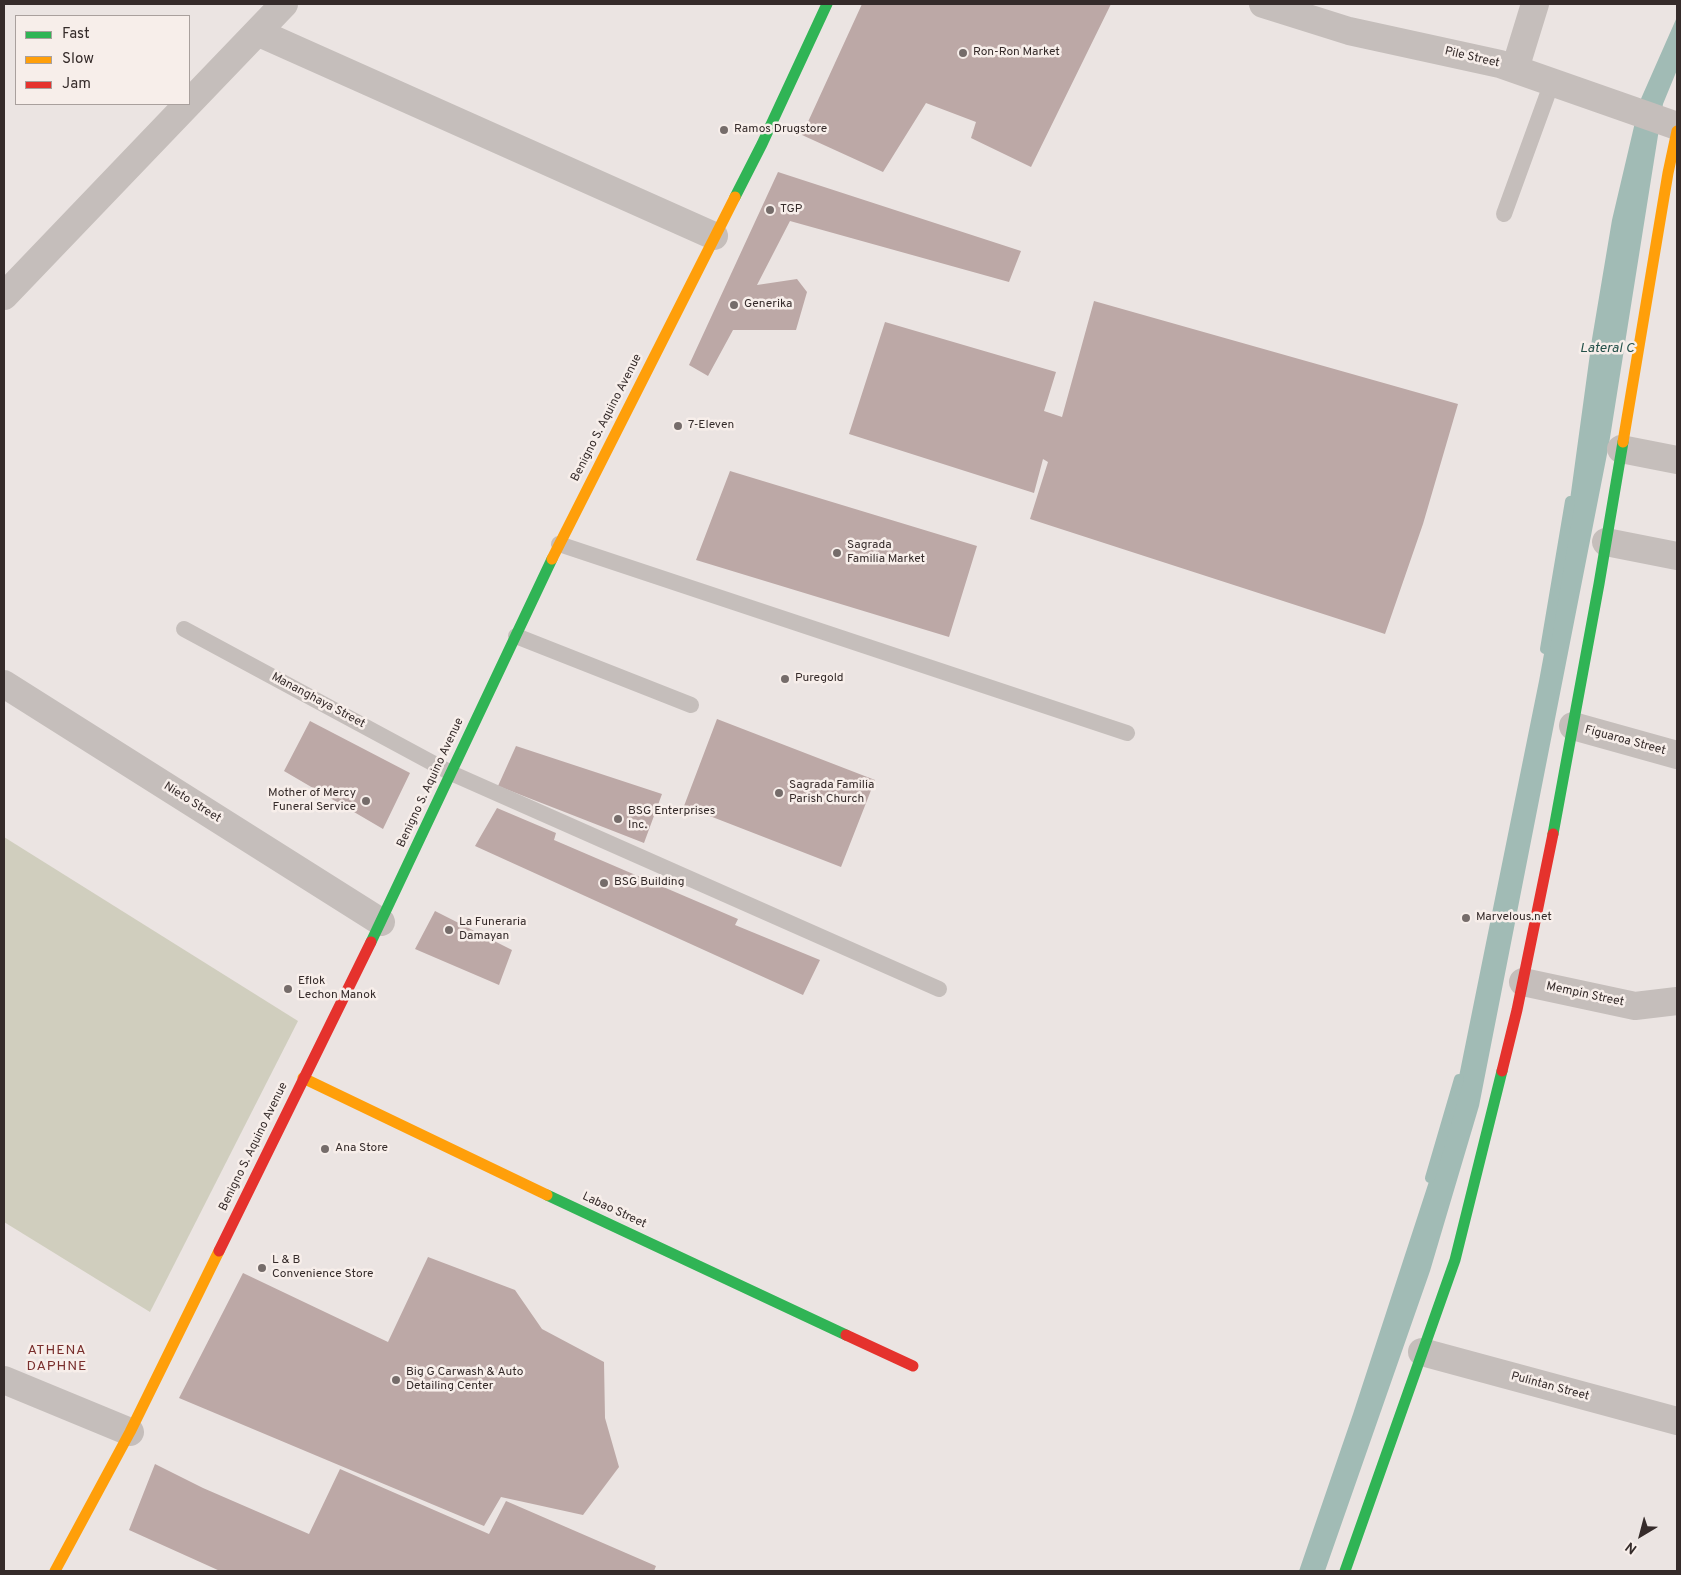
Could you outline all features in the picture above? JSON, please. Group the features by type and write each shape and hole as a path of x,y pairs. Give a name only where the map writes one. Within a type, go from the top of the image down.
{"street":[{"path":"190,101 284,4"},
{"name":"Benigno S. Aquino Avenue","path":"55,1571 130,1432 381,922 560,544 762,144 827,4"},
{"name":"Pile Street","path":"1263,4 1349,31 1500,64 1677,126"},
{"path":"1515,70 1535,4"},
{"path":"257,32 714,236"},
{"path":"4,296 186,105"},
{"path":"1345,1571 1454,1260 1523,982 1573,726 1668,173 1677,131"},
{"path":"1621,449 1677,460"},
{"path":"1606,542 1677,556"},
{"name":"Nieto Street","path":"4,684 381,922"},
{"name":"Figuaroa Street","path":"1573,726 1677,755"},
{"name":"Mempin Street","path":"1523,982 1635,1006 1677,1001"},
{"name":"Labao Street","path":"304,1078 633,1236 913,1366"},
{"name":"Pulintan Street","path":"1422,1352 1677,1421"},
{"path":"4,1380 130,1432"}],"lane":[{"path":"1504,214 1552,82"},
{"path":"560,544 1127,733"},
{"name":"Mananghaya Street","path":"184,630 451,773 939,989"},
{"path":"516,636 691,705"}],"shaded area":[{"path":"4,837 298,1021 150,1312 4,1222"}],"water":[{"name":"Lateral C","path":"1677,17 1677,70 1663,104 1609,444 1479,1106 1430,1271 1325,1571 1299,1571 1353,1414 1452,1111 1539,681 1563,551 1592,339 1612,220 1640,101"}],"building":[{"name":"Ron-Ron Market","path":"862,4 1111,4 1031,167 971,138 976,122 926,103 883,172 802,135"},
{"path":"778,172 1021,251 1009,282 790,221 757,285 797,279 807,292 796,330 733,330 708,376 689,365"},
{"path":"1094,301 1458,404 1423,524 1385,634 1030,519 1048,462 1043,459 1034,493 849,434 885,322 1056,372 1044,411 1062,417"},
{"name":"Sagrada Familia Market","path":"730,471 977,546 949,637 696,560"},
{"name":"Sagrada Familia Parish Church","path":"717,719 875,780 841,867 684,806"},
{"name":"Mother of Mercy Funeral Service","path":"310,721 410,773 383,829 284,771"},
{"name":"BSG Enterprises Inc.","path":"516,746 662,794 644,843 498,786"},
{"name":"BSG Building","path":"497,808 556,833 554,840 738,919 735,925 820,960 803,995 475,846"},
{"name":"La Funeraria Damayan","path":"435,911 512,950 499,985 415,949"},
{"name":"Big G Carwash & Auto Detailing Center","path":"428,1257 515,1290 542,1329 604,1362 605,1418 619,1467 583,1515 501,1497 484,1526 179,1398 243,1273 388,1342"},
{"path":"155,1464 203,1488 309,1534 340,1469 489,1534 506,1501 656,1566 654,1571 220,1571 129,1530"}],"waterway":[{"path":"1545,649 1570,501"},
{"path":"1430,1178 1459,1079"}],"traffic: fast":[{"path":"735,197 762,144 827,4"},
{"path":"1553,834 1623,442"},
{"path":"371,942 552,559"},
{"path":"1345,1571 1455,1260 1502,1071"},
{"path":"547,1195 846,1335"}],"traffic: slow":[{"path":"1623,442 1668,173 1677,131"},
{"path":"552,559 735,197"},
{"path":"303,1078 547,1195"},
{"path":"55,1571 130,1432 219,1251"}],"traffic: jam":[{"path":"1502,1071 1517,1010 1553,834"},
{"path":"219,1251 371,942"},
{"path":"846,1335 913,1366"}],"place":[{"name":"Ron-Ron Market","path":"963,53"},
{"name":"Ramos Drugstore","path":"724,130"},
{"name":"TGP","path":"770,210"},
{"name":"Generika","path":"734,305"},
{"name":"7-Eleven","path":"678,426"},
{"name":"Sagrada Familia Market","path":"837,553"},
{"name":"Puregold","path":"785,679"},
{"name":"Sagrada Familia Parish Church","path":"779,793"},
{"name":"Mother of Mercy Funeral Service","path":"366,801"},
{"name":"BSG Enterprises Inc.","path":"618,819"},
{"name":"BSG Building","path":"604,883"},
{"name":"Marvelous.net","path":"1466,918"},
{"name":"La Funeraria Damayan","path":"449,930"},
{"name":"Eflok Lechon Manok","path":"288,989"},
{"name":"Ana Store","path":"325,1149"},
{"name":"L & B Convenience Store","path":"262,1268"},
{"name":"Big G Carwash & Auto Detailing Center","path":"396,1380"}],"district":[{"name":"ATHENA DAPHNE","path":"57,1359"}]}
